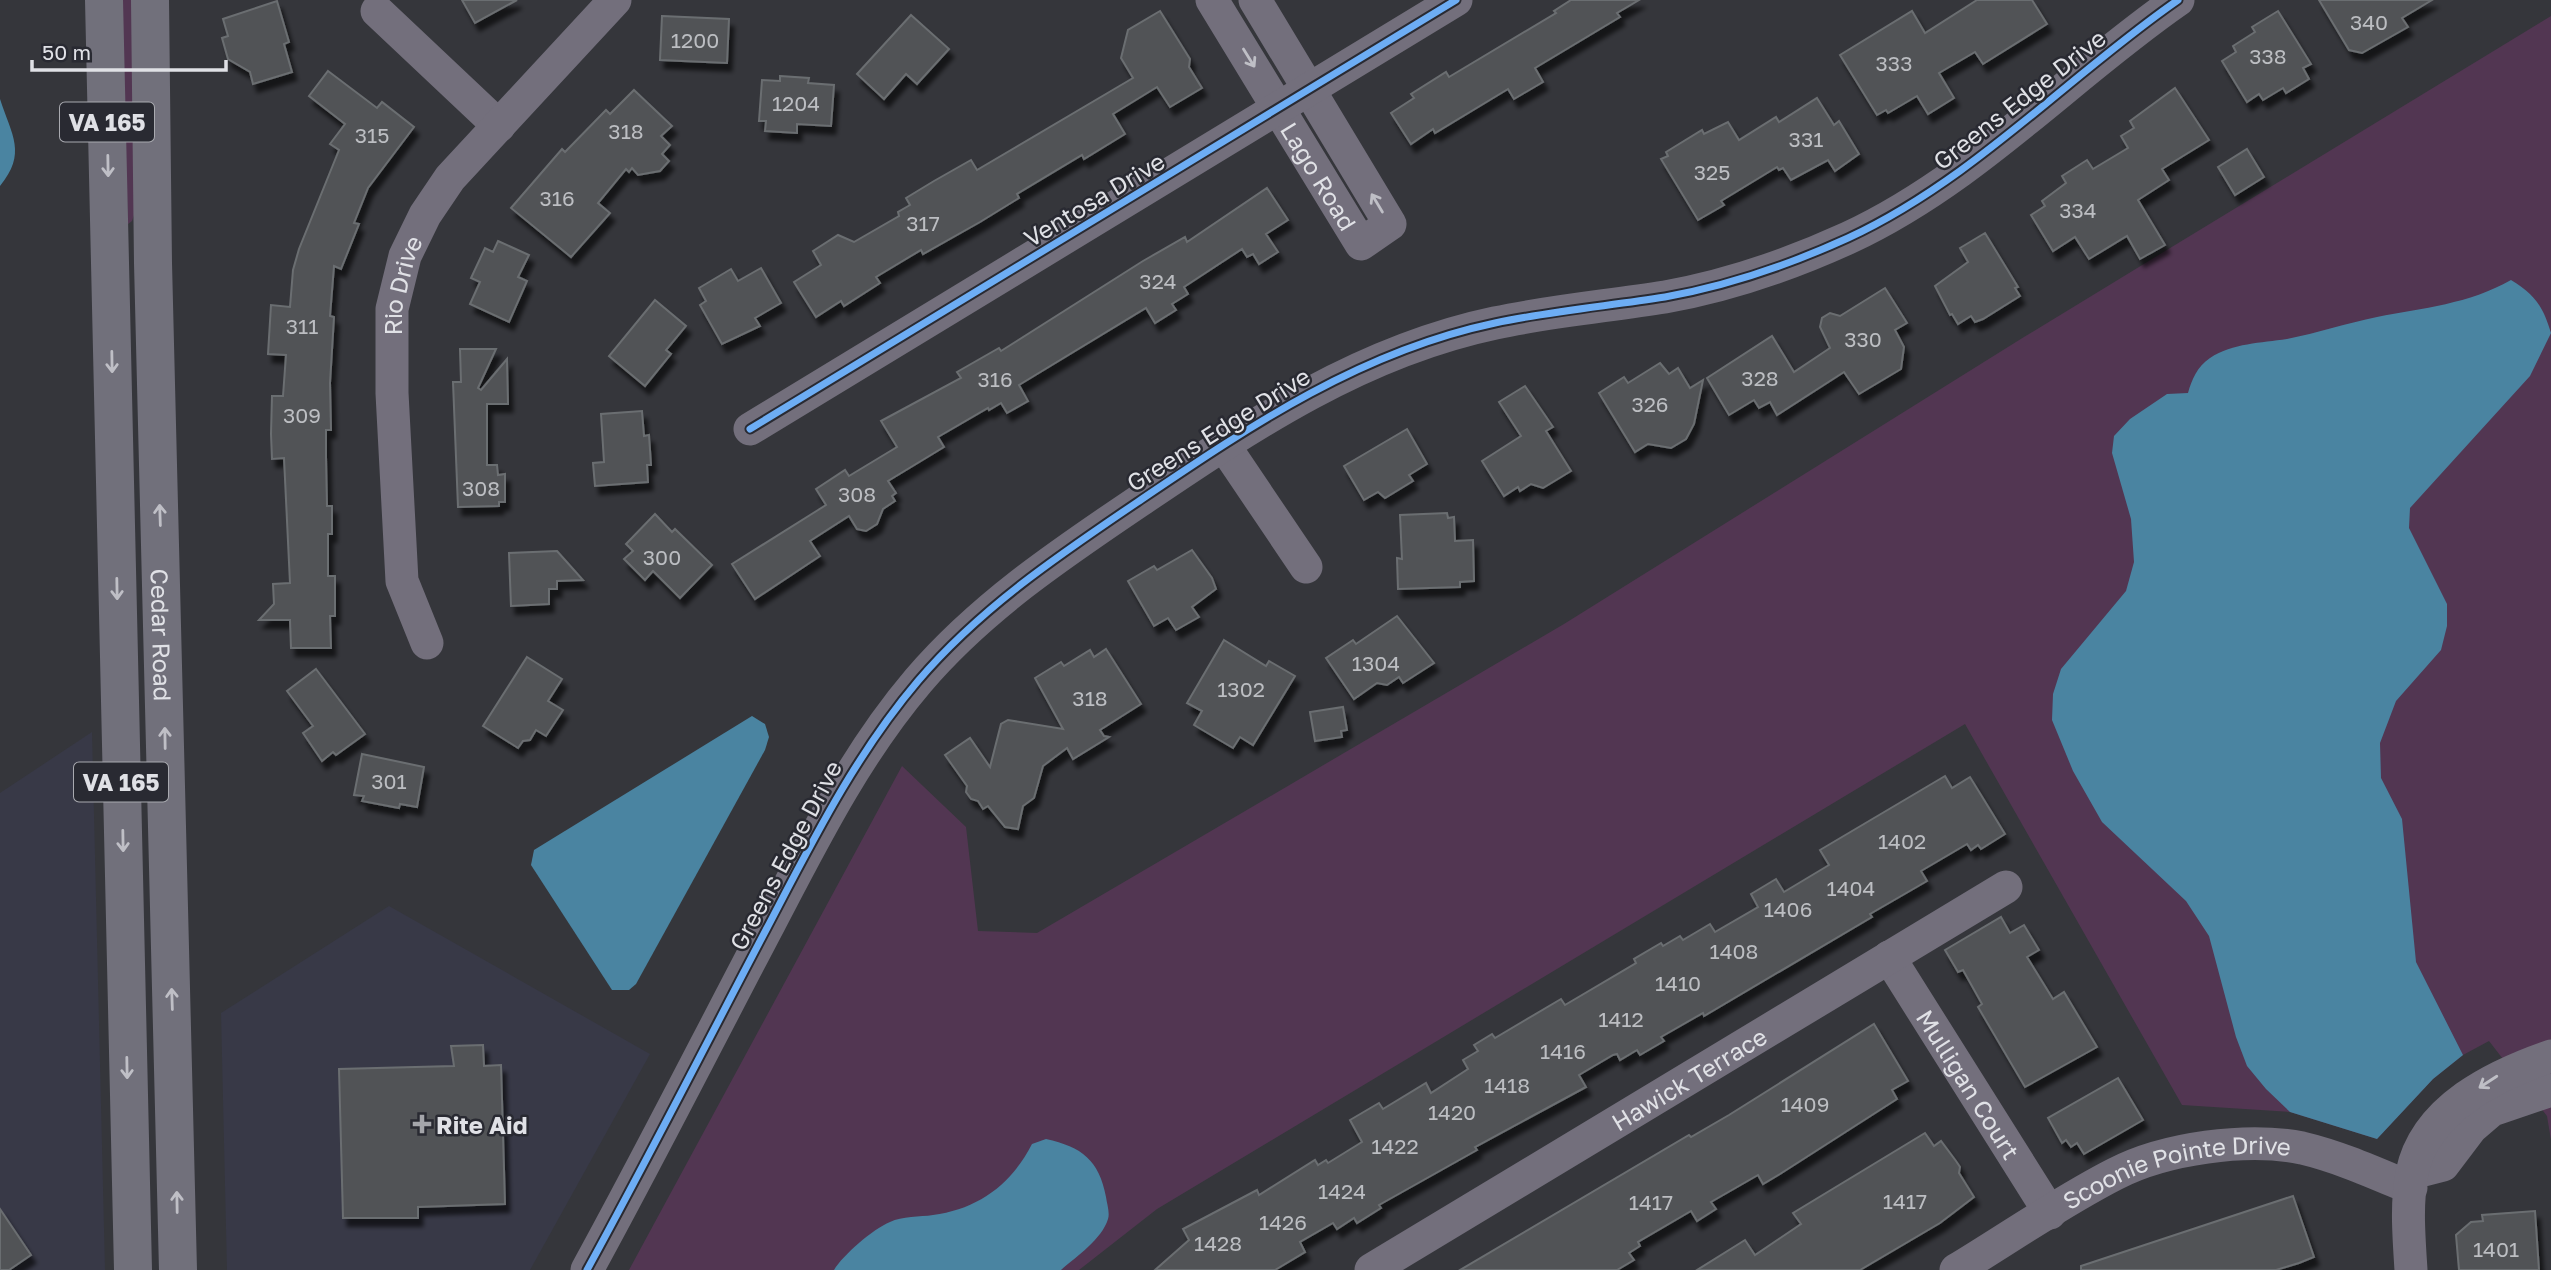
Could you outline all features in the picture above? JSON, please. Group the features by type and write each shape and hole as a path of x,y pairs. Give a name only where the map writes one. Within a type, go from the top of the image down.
{"main road":[{"name":"Cedar Road","path":"104,0 133,1270"},
{"name":"Cedar Road","path":"150,0 153,272 178,1270"}],"street":[{"name":"Rio Drive","path":"427,643 402,581 392,393 392,309 405,256 425,215 450,178 615,0"},
{"name":"Lago Road","path":"1212,0 1362,244 1390,224 1255,0"},
{"name":"Ventosa Drive","path":"750,429 1456,0"},
{"name":"Greens Edge Drive","path":"587,1270 862,754 919,680 984,614 1057,556 1223,444 1332,380 1410,346 1492,323 1671,296 1762,272 1850,237 1933,190 2011,135 2090,67 2178,0"},
{"path":"377,11 499,125"},
{"path":"1223,444 1306,566"},
{"name":"Hawick Terrace","path":"1371,1270 2006,887"},
{"name":"Mulligan Court","path":"1889,957 2050,1213"},
{"path":"2411,1270 2408,1228 2412,1180 2418,1154 2441,1119 2462,1099 2502,1073 2551,1056"},
{"path":"2412,1180 2443,1164 2471,1128 2492,1110 2551,1090"},
{"name":"Scoonie Pointe Drive","path":"1956,1270 2117,1173 2165,1156 2244,1143 2300,1148 2412,1180"}],"shaded area":[{"path":"120,0 136,0 136,209 132,221 128,224"},
{"path":"2551,16 2551,1140 2547,1116 2489,1041 2463,1055 2433,1079 2377,1139 2290,1112 2182,1105 1965,724 1157,1209 1079,1270 629,1270 902,766 966,827 978,931 1037,933 1564,624 2024,337"},
{"path":"92,732 105,1270 0,1270 0,793"},
{"path":"389,906 650,1054 530,1270 227,1270 221,1013"}],"water":[{"path":"0,99 15,144 15,154 13,164 0,186"},
{"path":"2511,280 2537,302 2551,333 2530,376 2410,508 2409,528 2447,604 2447,626 2441,650 2396,701 2380,743 2381,778 2402,819 2416,962 2463,1055 2433,1079 2377,1139 2290,1112 2247,1066 2236,1037 2209,936 2186,901 2102,822 2073,771 2052,720 2053,694 2061,669 2126,591 2134,562 2131,519 2112,453 2114,436 2130,419 2167,394 2188,393 2198,369 2210,358 2228,349 2287,339 2366,319 2446,304 2479,295"},
{"path":"752,716 765,724 769,737 765,750 636,984 629,990 612,990 531,865 534,850"},
{"path":"1046,1139 1070,1146 1087,1157 1099,1173 1109,1211 1108,1219 1100,1233 1061,1270 834,1270 859,1243 890,1222 949,1212 992,1193 1014,1172 1032,1144"}],"building":[{"path":"462,0 517,0 475,23"},
{"path":"1571,0 1639,0 1617,13 1620,17 1535,68 1543,82 1514,99 1508,89 1435,133 1433,129 1411,144 1391,113 1414,98 1411,94 1446,72 1449,77 1556,13 1554,11"},
{"path":"1977,0 2032,0 2047,24 1983,64 1975,52 1939,73 1954,98 1928,114 1917,96 1888,113 1886,110 1877,115 1840,55 1912,11 1925,33"},
{"path":"2319,0 2432,0 2402,18 2408,27 2362,53 2349,50"},
{"path":"277,1 289,42 284,44 292,72 253,84 250,72 228,59 222,38 228,36 223,19"},
{"path":"1160,11 1190,59 1189,67 1202,88 1170,107 1157,87 1113,114 1125,134 1084,159 1082,155 1017,194 1019,198 980,222 923,254 921,250 876,277 880,283 844,306 841,301 816,317 794,282 821,265 813,251 838,235 854,242 899,216 898,212 910,205 906,198 934,181 971,160 977,170 1133,78 1121,58 1128,30"},
{"path":"2278,11 2311,64 2303,68 2309,79 2286,93 2283,88 2263,100 2259,94 2247,102 2222,61 2236,52 2233,46 2255,32 2252,27"},
{"path":"911,15 949,49 917,84 906,74 884,99 857,74"},
{"path":"662,16 729,19 727,63 660,60"},
{"path":"328,71 377,108 382,102 414,127 368,188 354,223 359,224 341,269 334,266 330,316 334,317 330,383 331,430 326,430 326,457 327,506 332,506 332,534 328,534 328,576 335,576 335,616 330,616 331,648 291,648 290,620 259,620 274,604 273,584 290,583 284,458 272,459 271,434 272,396 283,396 286,355 268,354 271,305 290,307 293,270 299,249 339,150 330,144 345,124 309,96"},
{"path":"780,76 809,78 808,83 834,85 831,126 797,124 797,133 765,131 766,121 759,121 762,80 780,81"},
{"path":"2175,88 2209,140 2162,169 2169,180 2138,200 2165,245 2140,259 2127,236 2089,259 2075,237 2053,251 2031,215 2045,206 2042,201 2066,183 2062,176 2087,160 2093,169 2128,148 2121,136 2134,128 2130,121"},
{"path":"634,90 672,126 661,136 670,145 662,154 669,161 660,171 638,175 632,168 629,172 626,169 598,203 610,213 571,257 511,208 562,149 565,152 606,110 610,114"},
{"path":"1817,98 1834,125 1839,121 1859,154 1835,171 1828,160 1791,180 1783,168 1779,170 1777,167 1721,201 1724,205 1698,220 1661,159 1668,156 1666,152 1702,130 1704,134 1728,122 1739,140 1776,117 1779,122"},
{"path":"2247,149 2264,177 2235,195 2218,167"},
{"path":"1267,188 1288,220 1266,234 1278,252 1259,264 1253,254 1247,257 1242,249 1184,287 1188,294 1172,304 1176,310 1155,323 1146,308 1019,385 1028,401 1007,413 1001,403 989,410 988,408 938,437 944,447 888,481 896,493 892,496 895,501 883,509 877,524 866,531 857,529 849,516 810,541 820,556 755,599 732,564 826,505 816,489 845,470 849,476 897,447 881,421 961,378 957,372 999,348 1001,351 1143,261 1185,237 1187,242"},
{"path":"1985,233 2018,287 2015,288 2020,296 1983,319 1975,322 1971,316 1958,324 1952,314 1950,315 1935,286 1968,262 1960,248"},
{"path":"498,241 529,255 518,277 527,281 509,322 470,304 480,282 471,278 485,248 493,252"},
{"path":"761,268 781,303 755,318 760,326 722,344 700,305 706,301 699,288 731,269 738,281"},
{"path":"1885,288 1907,323 1895,330 1904,347 1901,369 1859,394 1844,372 1777,415 1770,402 1759,408 1754,400 1729,415 1707,378 1772,336 1794,372 1830,348 1820,327 1822,318 1830,313 1840,316"},
{"path":"655,300 686,326 666,350 671,354 645,386 609,356"},
{"path":"460,349 496,349 478,388 481,390 507,359 508,404 487,404 487,465 497,465 498,475 505,474 505,502 499,502 499,506 458,507 453,382 461,382"},
{"path":"1660,363 1669,374 1678,368 1690,388 1703,380 1694,424 1686,439 1671,448 1648,444 1635,452 1599,393 1624,377 1628,383"},
{"path":"1525,386 1553,427 1546,431 1571,471 1543,488 1531,484 1520,491 1518,487 1504,496 1482,461 1521,436 1499,402"},
{"path":"642,411 644,436 649,435 651,465 647,465 648,482 595,486 593,463 604,462 601,414"},
{"path":"1407,429 1427,464 1409,475 1413,481 1385,498 1378,492 1364,500 1344,466"},
{"path":"1447,513 1448,518 1454,517 1455,541 1473,540 1474,581 1460,582 1460,587 1398,589 1397,558 1402,559 1400,515"},
{"path":"655,514 672,532 675,529 712,565 680,598 653,571 645,580 624,559 633,551 626,544"},
{"path":"1192,550 1212,578 1216,589 1192,607 1199,617 1176,630 1168,618 1154,626 1128,581 1154,566 1157,570"},
{"path":"557,551 583,580 557,581 557,589 549,589 549,604 511,606 509,553"},
{"path":"1397,616 1434,663 1403,683 1399,677 1387,685 1377,683 1354,699 1326,658 1353,640 1356,644"},
{"path":"1224,640 1266,666 1269,661 1295,676 1253,745 1240,737 1233,748 1194,725 1202,711 1187,703"},
{"path":"1106,649 1141,704 1100,730 1104,736 1109,737 1073,759 1067,748 1043,766 1034,798 1023,806 1018,829 1005,827 988,806 983,809 978,801 971,799 966,792 967,786 945,755 970,738 990,767 1001,724 1008,720 1063,729 1035,678 1061,662 1064,666 1090,650 1094,657"},
{"path":"527,657 562,679 548,701 563,710 546,736 536,730 530,740 523,741 518,748 483,726"},
{"path":"316,669 365,734 336,755 333,752 322,761 303,733 313,726 287,691"},
{"path":"1343,707 1347,730 1341,731 1342,737 1315,741 1310,712"},
{"path":"362,754 424,767 417,807 400,804 399,808 362,801 364,796 354,795"},
{"path":"1945,776 1952,788 1970,777 2005,834 1981,849 1978,845 1971,850 1967,844 1921,871 1927,881 1870,914 1872,917 1704,1016 1703,1013 1661,1037 1664,1041 1640,1055 1637,1050 1620,1060 1617,1054 1613,1055 1579,1075 1586,1087 1475,1147 1477,1150 1379,1205 1381,1208 1357,1223 1354,1218 1337,1229 1333,1223 1300,1242 1305,1252 1275,1270 1155,1270 1189,1240 1183,1229 1257,1190 1259,1195 1315,1160 1318,1165 1326,1160 1328,1163 1362,1142 1350,1120 1379,1103 1383,1109 1426,1083 1431,1093 1468,1069 1463,1060 1478,1051 1474,1045 1492,1034 1495,1038 1561,999 1565,1005 1636,963 1634,959 1661,943 1663,946 1680,936 1683,940 1710,924 1715,932 1758,907 1751,894 1776,879 1784,892 1829,865 1820,850"},
{"path":"2001,917 2010,933 2024,925 2039,950 2027,957 2053,999 2064,992 2097,1047 2025,1087 1978,1007 1982,1004 1963,970 1958,972 1945,950"},
{"path":"1874,1024 1908,1081 1892,1090 1897,1099 1780,1174 1763,1184 1758,1175 1711,1202 1716,1209 1697,1221 1691,1211 1638,1242 1640,1246 1629,1253 1634,1260 1617,1270 1460,1270 1689,1135 1691,1137 1729,1115"},
{"name":"Rite Aid","path":"483,1045 484,1066 501,1065 505,1204 418,1207 418,1218 343,1218 339,1069 454,1066 451,1046"},
{"path":"2118,1078 2143,1120 2084,1154 2077,1143 2071,1147 2066,1140 2062,1143 2048,1118"},
{"path":"1925,1133 1934,1146 1941,1141 1960,1167 1959,1173 1974,1197 1940,1223 1860,1270 1697,1270 1745,1240 1755,1255 1801,1224 1793,1213"},
{"path":"2293,1196 2314,1257 2299,1263 2276,1270 2081,1270 2081,1266"},
{"path":"0,1209 31,1255 9,1270 0,1270"},
{"path":"2535,1211 2539,1270 2459,1270 2456,1235 2471,1222 2483,1221 2482,1215"}],"cycle path":[{"path":"750,429 1456,0"},
{"path":"587,1270 854,769 895,709 918,681 942,654 995,605 1082,540 1225,444 1310,393 1354,371 1399,352 1495,323 1665,297 1712,287 1804,257 1848,238 1894,214 1978,158 2178,0"}],"place":[{"name":"Rite Aid","path":"422,1124"}]}
